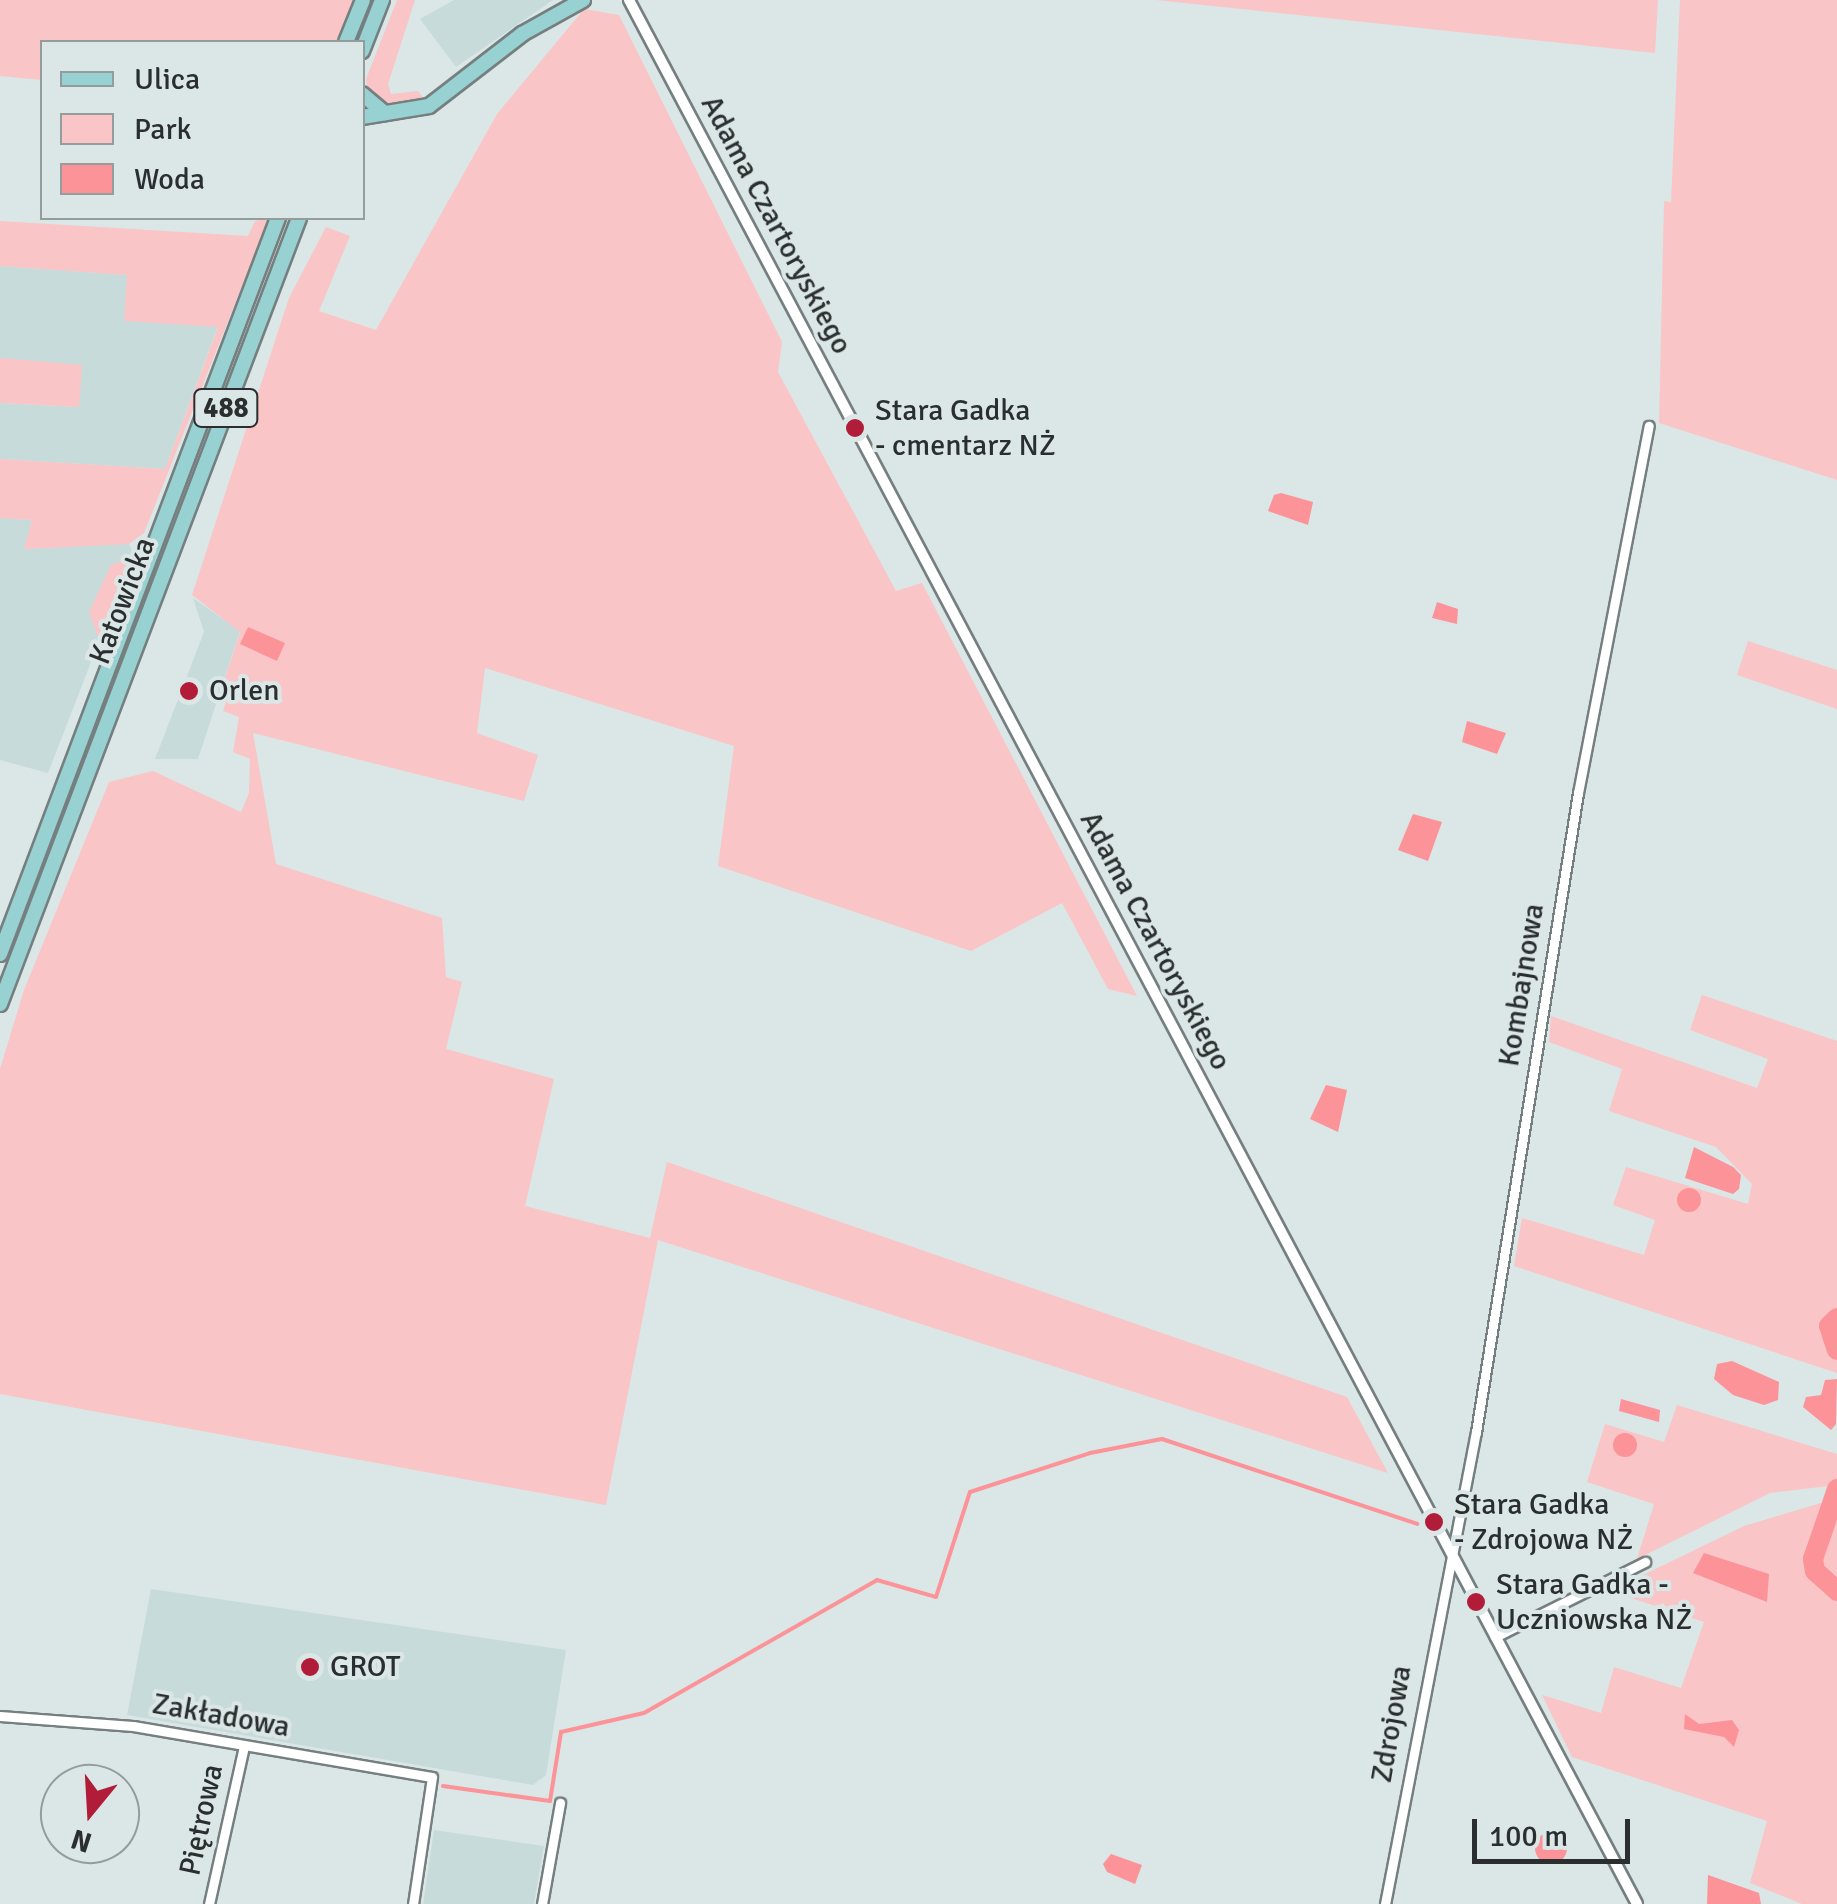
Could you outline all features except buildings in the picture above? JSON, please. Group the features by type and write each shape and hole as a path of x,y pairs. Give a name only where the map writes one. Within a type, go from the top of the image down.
{"main road":[{"path":"347,40 363,0"},
{"path":"365,42 382,0"},
{"path":"365,117 428,106 522,34 583,0"},
{"path":"365,96 385,113"},
{"name":"Katowicka","path":"0,954 277,220"},
{"name":"Katowicka","path":"0,1004 298,220"}],"street":[{"name":"Adama Czartoryskiego","path":"629,0 1637,1904"},
{"name":"Kombajnowa","path":"1451,1554 1578,792 1649,426"},
{"name":"Zdrojowa","path":"1386,1904 1451,1554"},
{"path":"1495,1637 1646,1562"},
{"name":"Zakładowa","path":"0,1716 133,1726 432,1777 413,1904"},
{"name":"Piętrowa","path":"209,1904 244,1746"},
{"path":"542,1904 560,1804"}],"shaded area":[{"path":"454,0 553,0 456,67 420,19"},
{"path":"0,266 128,275 218,326 165,469 0,459 0,403 78,407 82,366 0,358"},
{"path":"0,518 32,520 24,549 129,543 133,554 48,773 0,760"},
{"path":"193,598 240,631 198,759 155,759 204,632"},
{"path":"151,1589 566,1650 546,1775 533,1785 127,1715"},
{"path":"434,1830 544,1846 534,1904 423,1904"}],"green space":[{"path":"0,0 353,0 337,40 40,40 40,80 0,76"},
{"path":"397,0 415,0 388,84 391,94 418,91 425,100 389,107 368,94 366,79"},
{"path":"1156,0 1658,0 1655,53"},
{"path":"1680,0 1837,0 1837,480 1659,423 1664,201 1671,202"},
{"path":"584,9 619,15 782,342 778,372 896,591 922,583 1137,996 1108,989 1062,903 971,951 718,866 734,746 485,668 477,733 538,755 524,801 253,733 276,864 442,918 446,977 462,982 446,1049 554,1079 525,1206 650,1238 667,1162 1347,1397 1388,1473 658,1240 606,1505 0,1394 0,1069 24,990 109,782 153,771 241,812 249,793 250,759 233,752 239,717 223,711 230,689 223,684 240,632 192,595 289,298 326,227 350,236 319,311 376,330 497,114"},
{"path":"268,220 144,533 129,544 24,549 32,520 0,518 0,459 165,469 218,327 124,321 127,275 0,266 0,221 248,236 255,221"},
{"path":"0,358 82,365 79,407 0,403"},
{"path":"143,551 105,655 89,612 111,565"},
{"path":"1748,641 1837,670 1837,709 1737,675"},
{"path":"1702,995 1837,1041 1837,1373 1514,1266 1522,1218 1644,1255 1655,1220 1613,1205 1626,1167 1748,1204 1752,1184 1716,1147 1609,1111 1622,1069 1549,1042 1551,1016 1757,1088 1768,1059 1690,1030"},
{"path":"1677,1405 1837,1454 1837,1485 1770,1493 1637,1559 1654,1504 1587,1482 1605,1424 1664,1442"},
{"path":"1821,1503 1837,1503 1837,1904 1802,1904 1750,1883 1767,1821 1572,1757 1542,1695 1601,1713 1614,1667 1681,1688 1704,1622 1610,1591 1744,1526"}],"water":[{"path":"1281,493 1313,502 1308,525 1268,511 1274,495"},
{"path":"1437,602 1458,609 1457,624 1432,618"},
{"path":"248,627 285,643 277,661 240,644"},
{"path":"1467,721 1506,733 1497,754 1462,742"},
{"path":"1413,814 1442,822 1428,861 1398,850"},
{"path":"1326,1085 1347,1090 1338,1132 1310,1119"},
{"path":"1694,1147 1733,1167 1741,1175 1739,1189 1733,1194 1685,1178"},
{"path":"1689,1188 1698,1191 1698,1209 1689,1212 1680,1209 1677,1200 1680,1191"},
{"path":"1732,1361 1779,1382 1778,1400 1764,1405 1733,1395 1714,1379 1717,1364"},
{"path":"1837,1379 1836,1424 1831,1430 1803,1407 1806,1397 1821,1395 1825,1380"},
{"path":"1621,1399 1660,1410 1659,1422 1619,1411"},
{"path":"1625,1433 1634,1436 1634,1454 1625,1457 1616,1454 1613,1445 1616,1436"},
{"path":"1704,1553 1769,1574 1767,1602 1693,1573"},
{"path":"1685,1714 1699,1724 1732,1720 1739,1730 1734,1747 1724,1737 1684,1729"},
{"path":"1551,1832 1562,1837 1567,1848 1562,1859 1551,1864 1540,1859 1535,1848 1540,1837"},
{"path":"1111,1854 1142,1865 1135,1884 1107,1872 1103,1864"},
{"path":"1708,1875 1759,1893 1761,1904 1707,1904"}],"waterway":[{"path":"1837,1318 1829,1326 1837,1350"},
{"path":"443,1786 550,1801 561,1732 644,1713 877,1580 936,1597 970,1492 1090,1453 1162,1439 1417,1524"},
{"path":"1837,1489 1813,1559 1815,1571 1837,1591"}],"place":[{"name":"Stara Gadka - cmentarz NŻ","path":"855,428"},
{"name":"Orlen","path":"189,691"},
{"name":"Stara Gadka - Zdrojowa NŻ","path":"1434,1522"},
{"name":"Stara Gadka - Uczniowska NŻ","path":"1476,1602"},
{"name":"GROT","path":"310,1667"}]}
